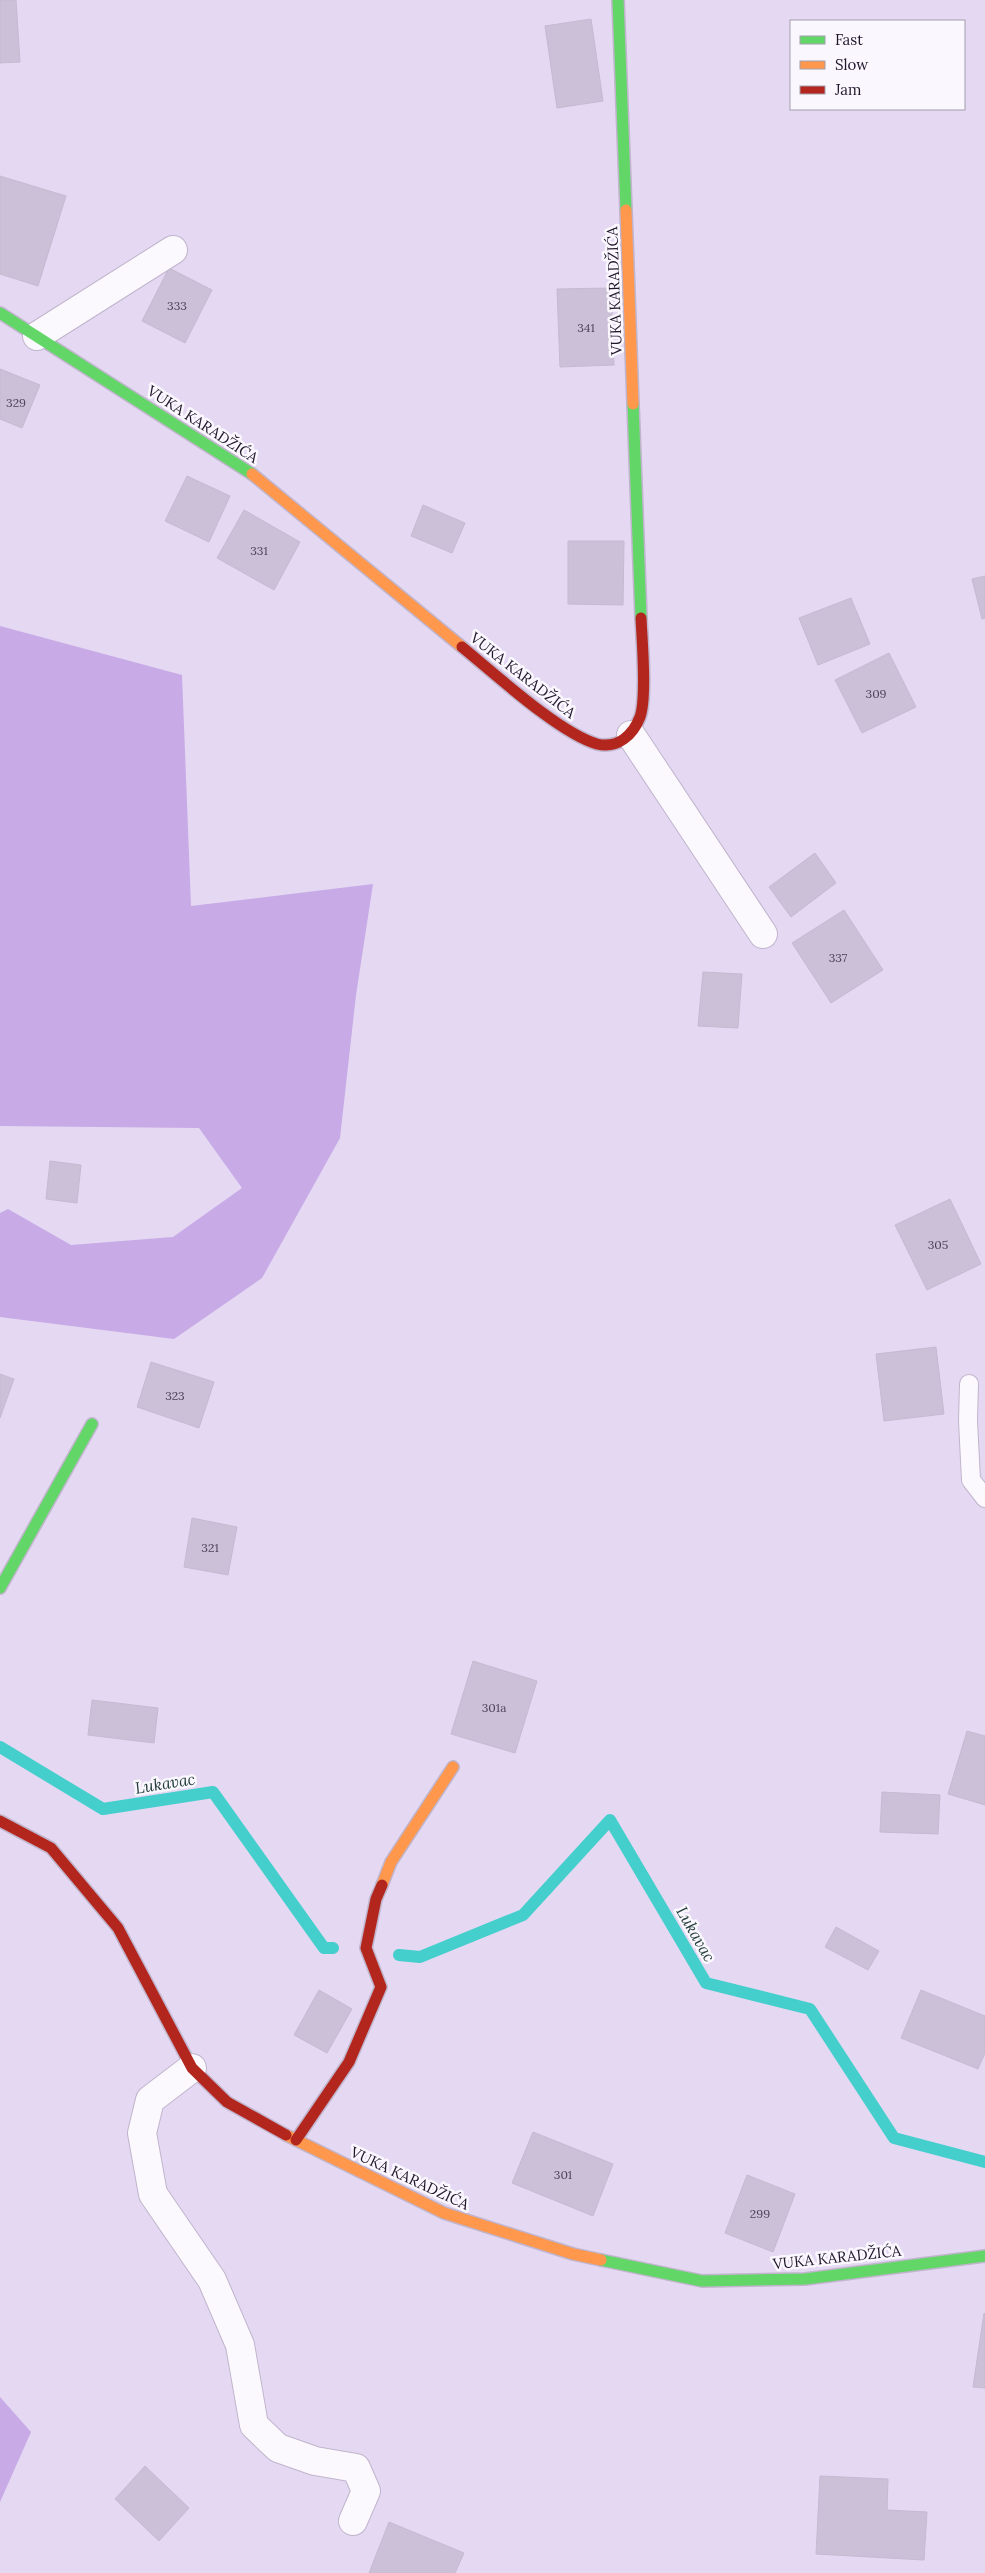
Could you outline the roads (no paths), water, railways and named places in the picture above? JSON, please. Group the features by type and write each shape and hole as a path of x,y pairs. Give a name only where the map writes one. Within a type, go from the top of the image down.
{"street":[{"name":"VUKA KARADŽIĆA","path":"0,314 258,478 512,688 570,731 598,744 619,743 631,735 641,714 643,671 618,0"},
{"path":"37,336 173,250"},
{"path":"631,735 763,934"},
{"path":"0,1588 92,1424"},
{"path":"296,2140 350,2062 381,1987 366,1948 376,1899 391,1862 453,1767"},
{"name":"VUKA KARADŽIĆA","path":"0,1821 51,1848 118,1928 192,2068 227,2102 296,2140 444,2213 573,2254 702,2281 804,2278 985,2256"},
{"path":"192,2068 150,2100 142,2133 153,2194 212,2280 240,2345 254,2425 278,2448 315,2461 356,2468 366,2491 353,2521"}],"lane":[{"path":"969,1384 970,1480 985,1498"}],"waterway":[{"name":"Lukavac","path":"0,1747 103,1809 213,1792 324,1948 333,1948"},
{"name":"Lukavac","path":"399,1955 420,1957 523,1915 610,1820 706,1983 810,2009 894,2138 985,2162"}]}
